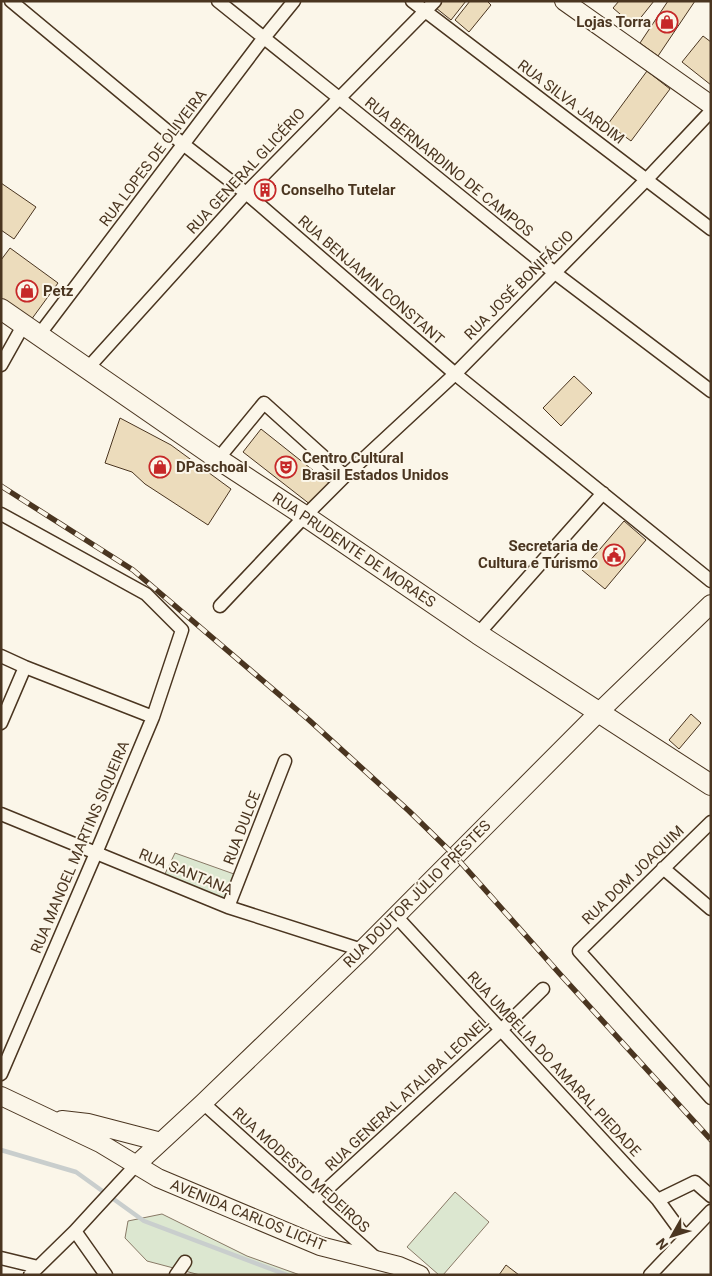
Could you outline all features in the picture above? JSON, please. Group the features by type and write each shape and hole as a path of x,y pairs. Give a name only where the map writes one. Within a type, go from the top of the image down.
{"main road":[{"path":"564,1 711,105"},
{"name":"RUA PRUDENTE DE MORAES","path":"1,309 218,459 478,634 711,785"},
{"name":"RUA DOUTOR JÚLIO PRESTES","path":"136,1165 362,950 598,712 711,604"},
{"name":"AVENIDA CARLOS LICHT","path":"1,1096 113,1150 158,1178 320,1246 379,1260 420,1275"},
{"path":"53,1120 88,1123 161,1142"}],"street":[{"name":"RUA BENJAMIN CONSTANT","path":"11,1 183,144 246,193 455,374 711,581"},
{"name":"RUA BERNARDINO DE CAMPOS","path":"218,1 555,273 711,391"},
{"name":"RUA LOPES DE OLIVEIRA","path":"1,364 183,144 294,1"},
{"name":"RUA SILVA JARDIM","path":"412,1 711,229"},
{"name":"RUA GENERAL GLICÉRIO","path":"87,369 246,193 435,1"},
{"name":"RUA JOSÉ BONIFÁCIO","path":"220,606 345,476 455,374 646,180 711,111"},
{"path":"218,459 264,403 345,476"},
{"path":"478,634 603,493"},
{"name":"RUA MANOEL MARTINS SIQUEIRA","path":"1,514 146,594 182,630 153,717 1,1074"},
{"path":"1,656 153,717"},
{"path":"1,723 25,667"},
{"name":"RUA DULCE","path":"228,907 285,760"},
{"name":"RUA SANTANA","path":"1,814 228,907 362,950"},
{"name":"RUA DOM JOAQUIM","path":"711,822 579,951 711,1098"},
{"path":"663,868 711,909"},
{"name":"RUA UMBELIA DO AMARAL PIEDADE","path":"396,915 658,1200 685,1237"},
{"name":"RUA GENERAL ATALIBA LEONEL","path":"313,1202 501,1030 543,989"},
{"name":"RUA MODESTO MEDEIROS","path":"203,1103 379,1260"},
{"name":"RUA DOUTOR JÚLIO PRESTES","path":"34,1271 75,1232 136,1165"},
{"path":"658,1200 694,1182 711,1196"},
{"path":"650,1275 711,1211"},
{"path":"75,1232 106,1275"},
{"path":"1,1258 34,1271"},
{"path":"176,1275 185,1262"}],"green space":[{"path":"175,853 234,874 224,902 163,878"},
{"path":"455,1192 489,1222 443,1275 439,1275 407,1247"},
{"path":"162,1214 247,1256 300,1275 200,1275 147,1261 125,1238 128,1221"}],"building":[{"path":"442,1 466,1 451,20 436,8"},
{"path":"470,1 487,1 491,5 469,32 455,20"},
{"path":"619,1 654,1 634,26 613,8"},
{"name":"Lojas Torra","path":"668,1 695,1 658,56 640,43"},
{"path":"703,36 711,42 711,85 682,62"},
{"path":"647,71 670,89 631,141 608,124"},
{"name":"Conselho Tutelar","path":"267,178 276,186 263,201 254,194"},
{"path":"1,183 36,207 14,239 1,230"},
{"name":"Petz","path":"10,248 58,283 31,320 1,299 1,260"},
{"path":"574,376 592,393 561,426 543,408"},
{"name":"DPaschoal","path":"120,418 171,445 231,489 208,525 145,484 132,472 105,463"},
{"name":"Centro Cultural Brasil Estados Unidos","path":"261,429 329,483 311,505 243,452"},
{"name":"Secretaria de Cultura e Turismo","path":"624,521 646,540 605,589 582,570"},
{"path":"691,714 701,723 679,749 669,740"},
{"path":"506,1265 519,1275 499,1275"}],"waterway":[{"path":"1,1150 76,1172 144,1221 287,1275"}],"railway":[{"path":"1,486 133,570 309,720 409,811 455,856 711,1140"}],"place":[{"name":"Lojas Torra","path":"667,22"},
{"name":"Conselho Tutelar","path":"265,190"},
{"name":"Petz","path":"27,291"},
{"name":"DPaschoal","path":"160,467"},
{"name":"Centro Cultural Brasil Estados Unidos","path":"286,467"},
{"name":"Secretaria de Cultura e Turismo","path":"614,555"}]}
